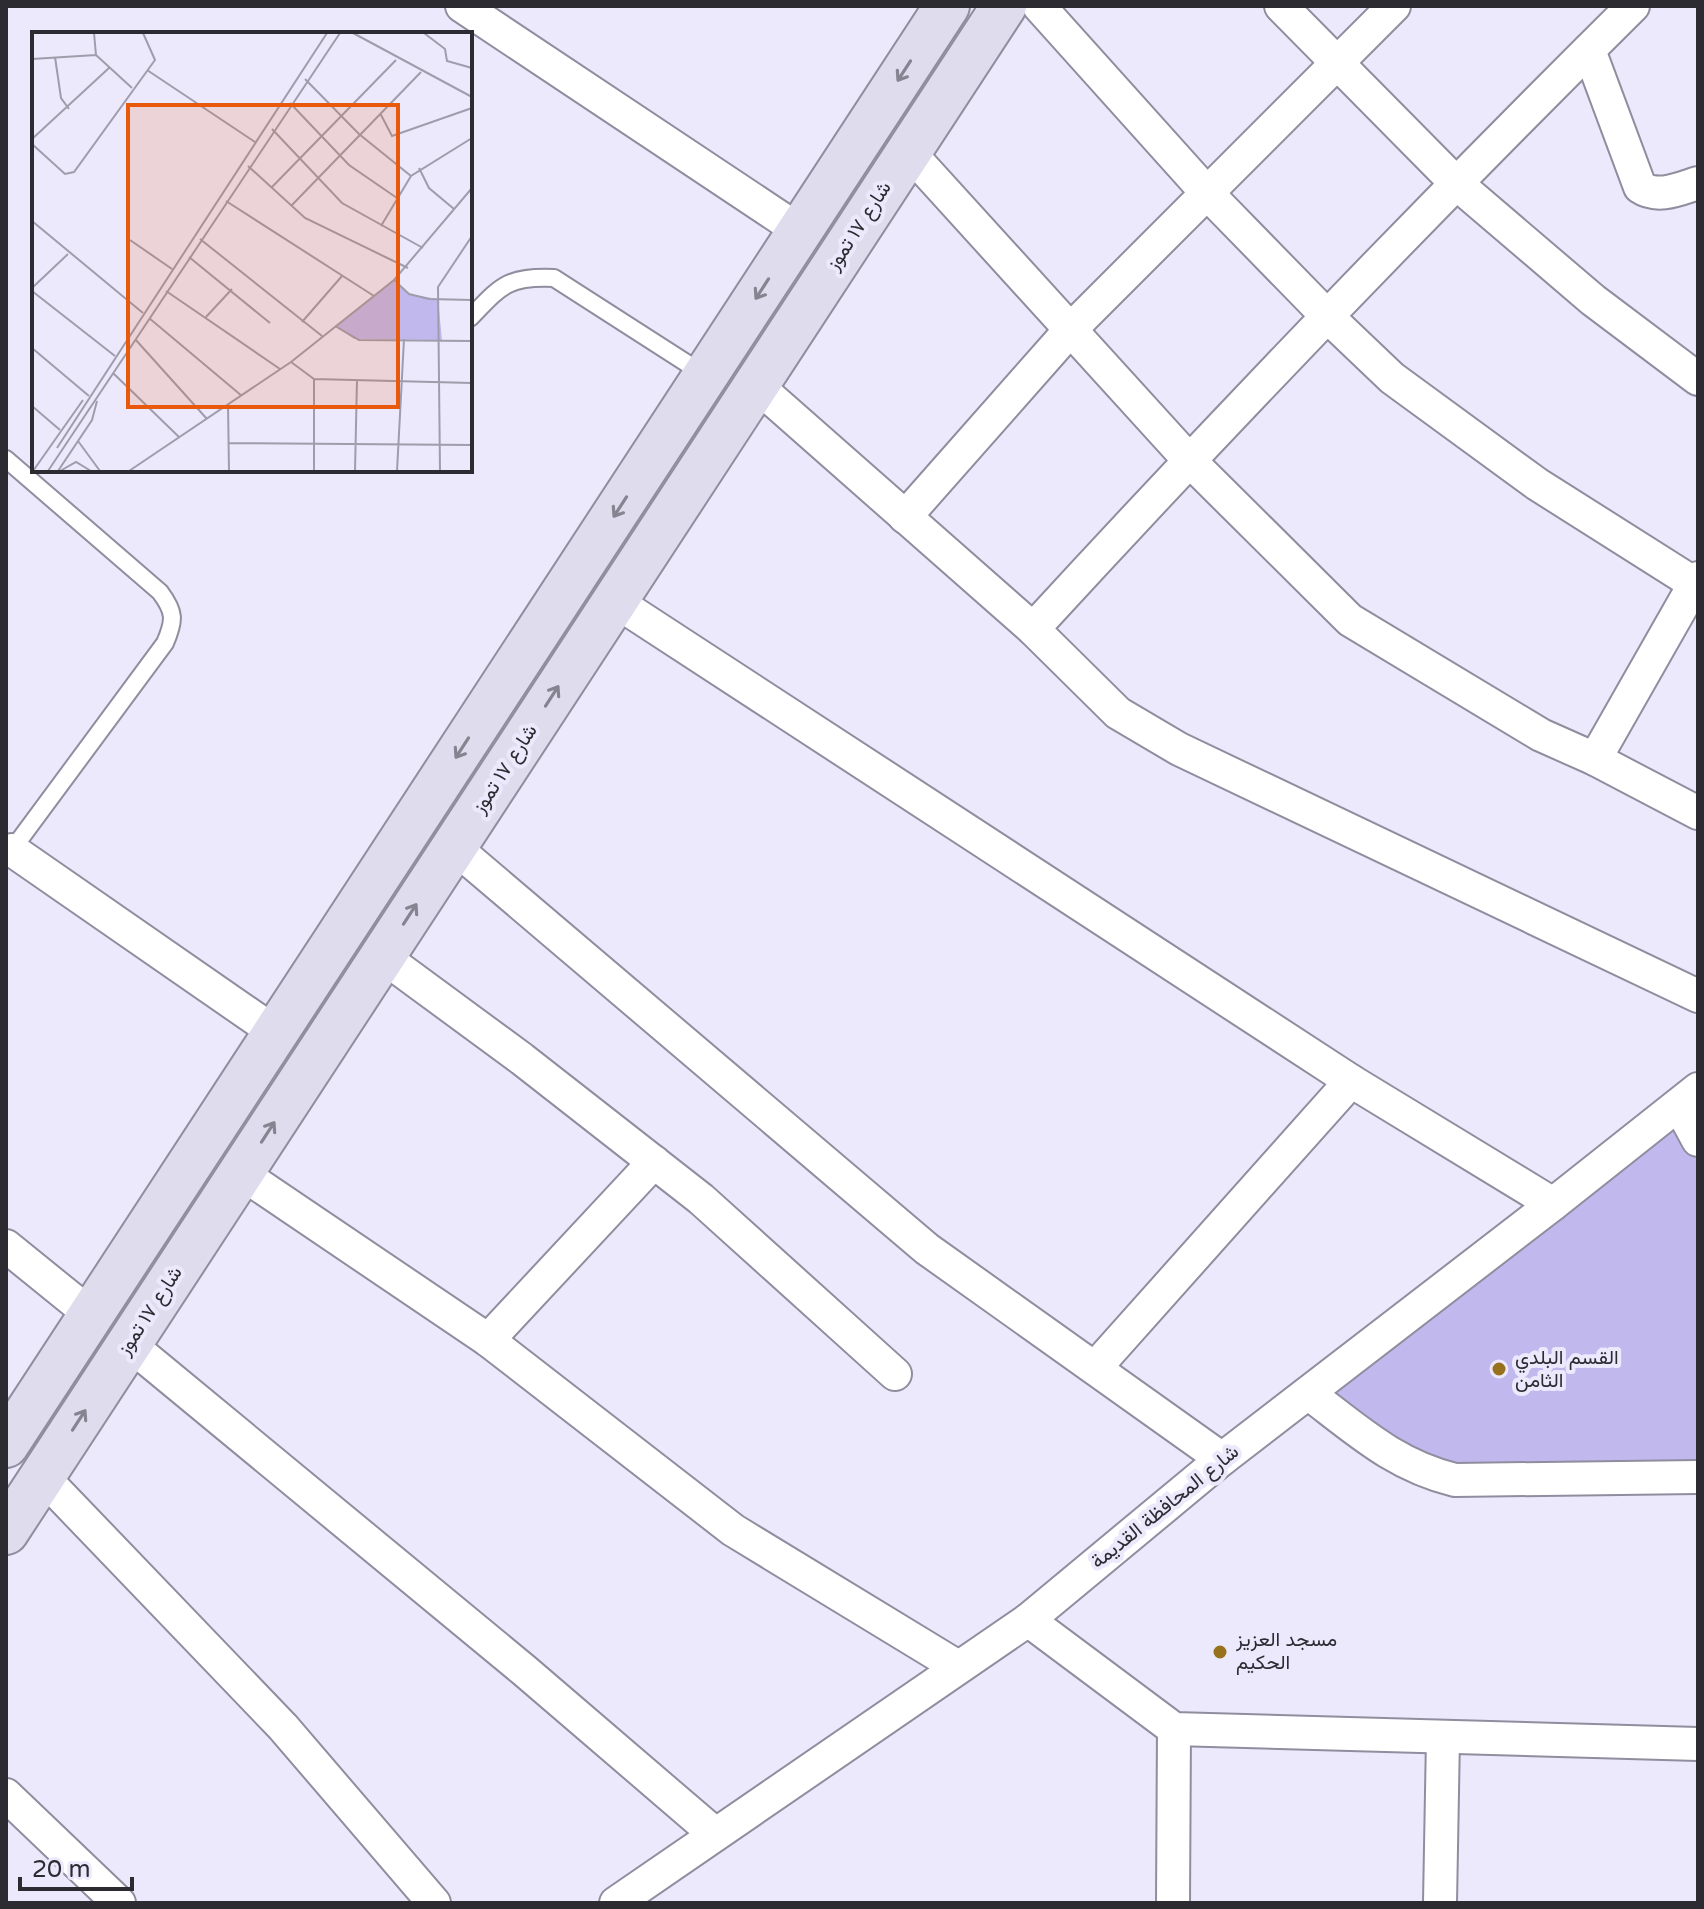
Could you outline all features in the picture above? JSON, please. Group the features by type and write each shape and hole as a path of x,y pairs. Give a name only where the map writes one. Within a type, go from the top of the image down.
{"main road":[{"path":"6,1445 947,6"},
{"name":"شارع ١٧ تموز","path":"6,1532 1004,6"}],"street":[{"path":"462,6 800,231"},
{"path":"1039,6 1207,193 1392,378 1537,484 1696,581 1595,759"},
{"path":"1281,6 1456,183 1593,300 1698,379"},
{"path":"905,517 1071,329 1394,6"},
{"path":"1033,629 1189,460 1456,183 1633,6"},
{"path":"1589,50 1640,187 1646,191 1665,193 1698,183"},
{"path":"908,151 1189,460 1350,620 1541,735 1595,759 1698,813"},
{"path":"756,385 1033,629 1118,713 1179,749 1698,996"},
{"path":"615,601 1351,1081 1553,1204"},
{"path":"454,847 927,1249 1222,1459"},
{"path":"9,854 276,1033"},
{"path":"382,956 522,1059 701,1199 895,1374"},
{"path":"1095,1368 1351,1081"},
{"path":"1688,1097 1698,1140"},
{"name":"شارع المحافظة القديمة","path":"624,1900 715,1834 1028,1620 1222,1459 1688,1097"},
{"path":"488,1340 654,1162"},
{"path":"241,1173 488,1340 733,1530 958,1667"},
{"path":"6,1246 90,1314"},
{"path":"129,1344 525,1671 715,1834"},
{"path":"1308,1393 1402,1462 1455,1480 1698,1477"},
{"path":"42,1476 283,1727 434,1903"},
{"path":"1028,1620 1174,1729 1698,1744"},
{"path":"1173,1903 1174,1729"},
{"path":"1440,1903 1443,1737"},
{"path":"6,1795 119,1903"}],"lane":[{"path":"472,316 500,288 526,277 554,278 706,376"},
{"path":"6,459 160,592 172,608 172,628 165,643 9,854"}],"shaded area":[{"path":"1670,1112 1698,1141 1698,1478 1428,1473 1308,1393"}],"place":[{"name":"القسم البلدي الثامن","path":"1499,1369"},
{"name":"مسجد العزيز الحكيم","path":"1220,1652"}]}
